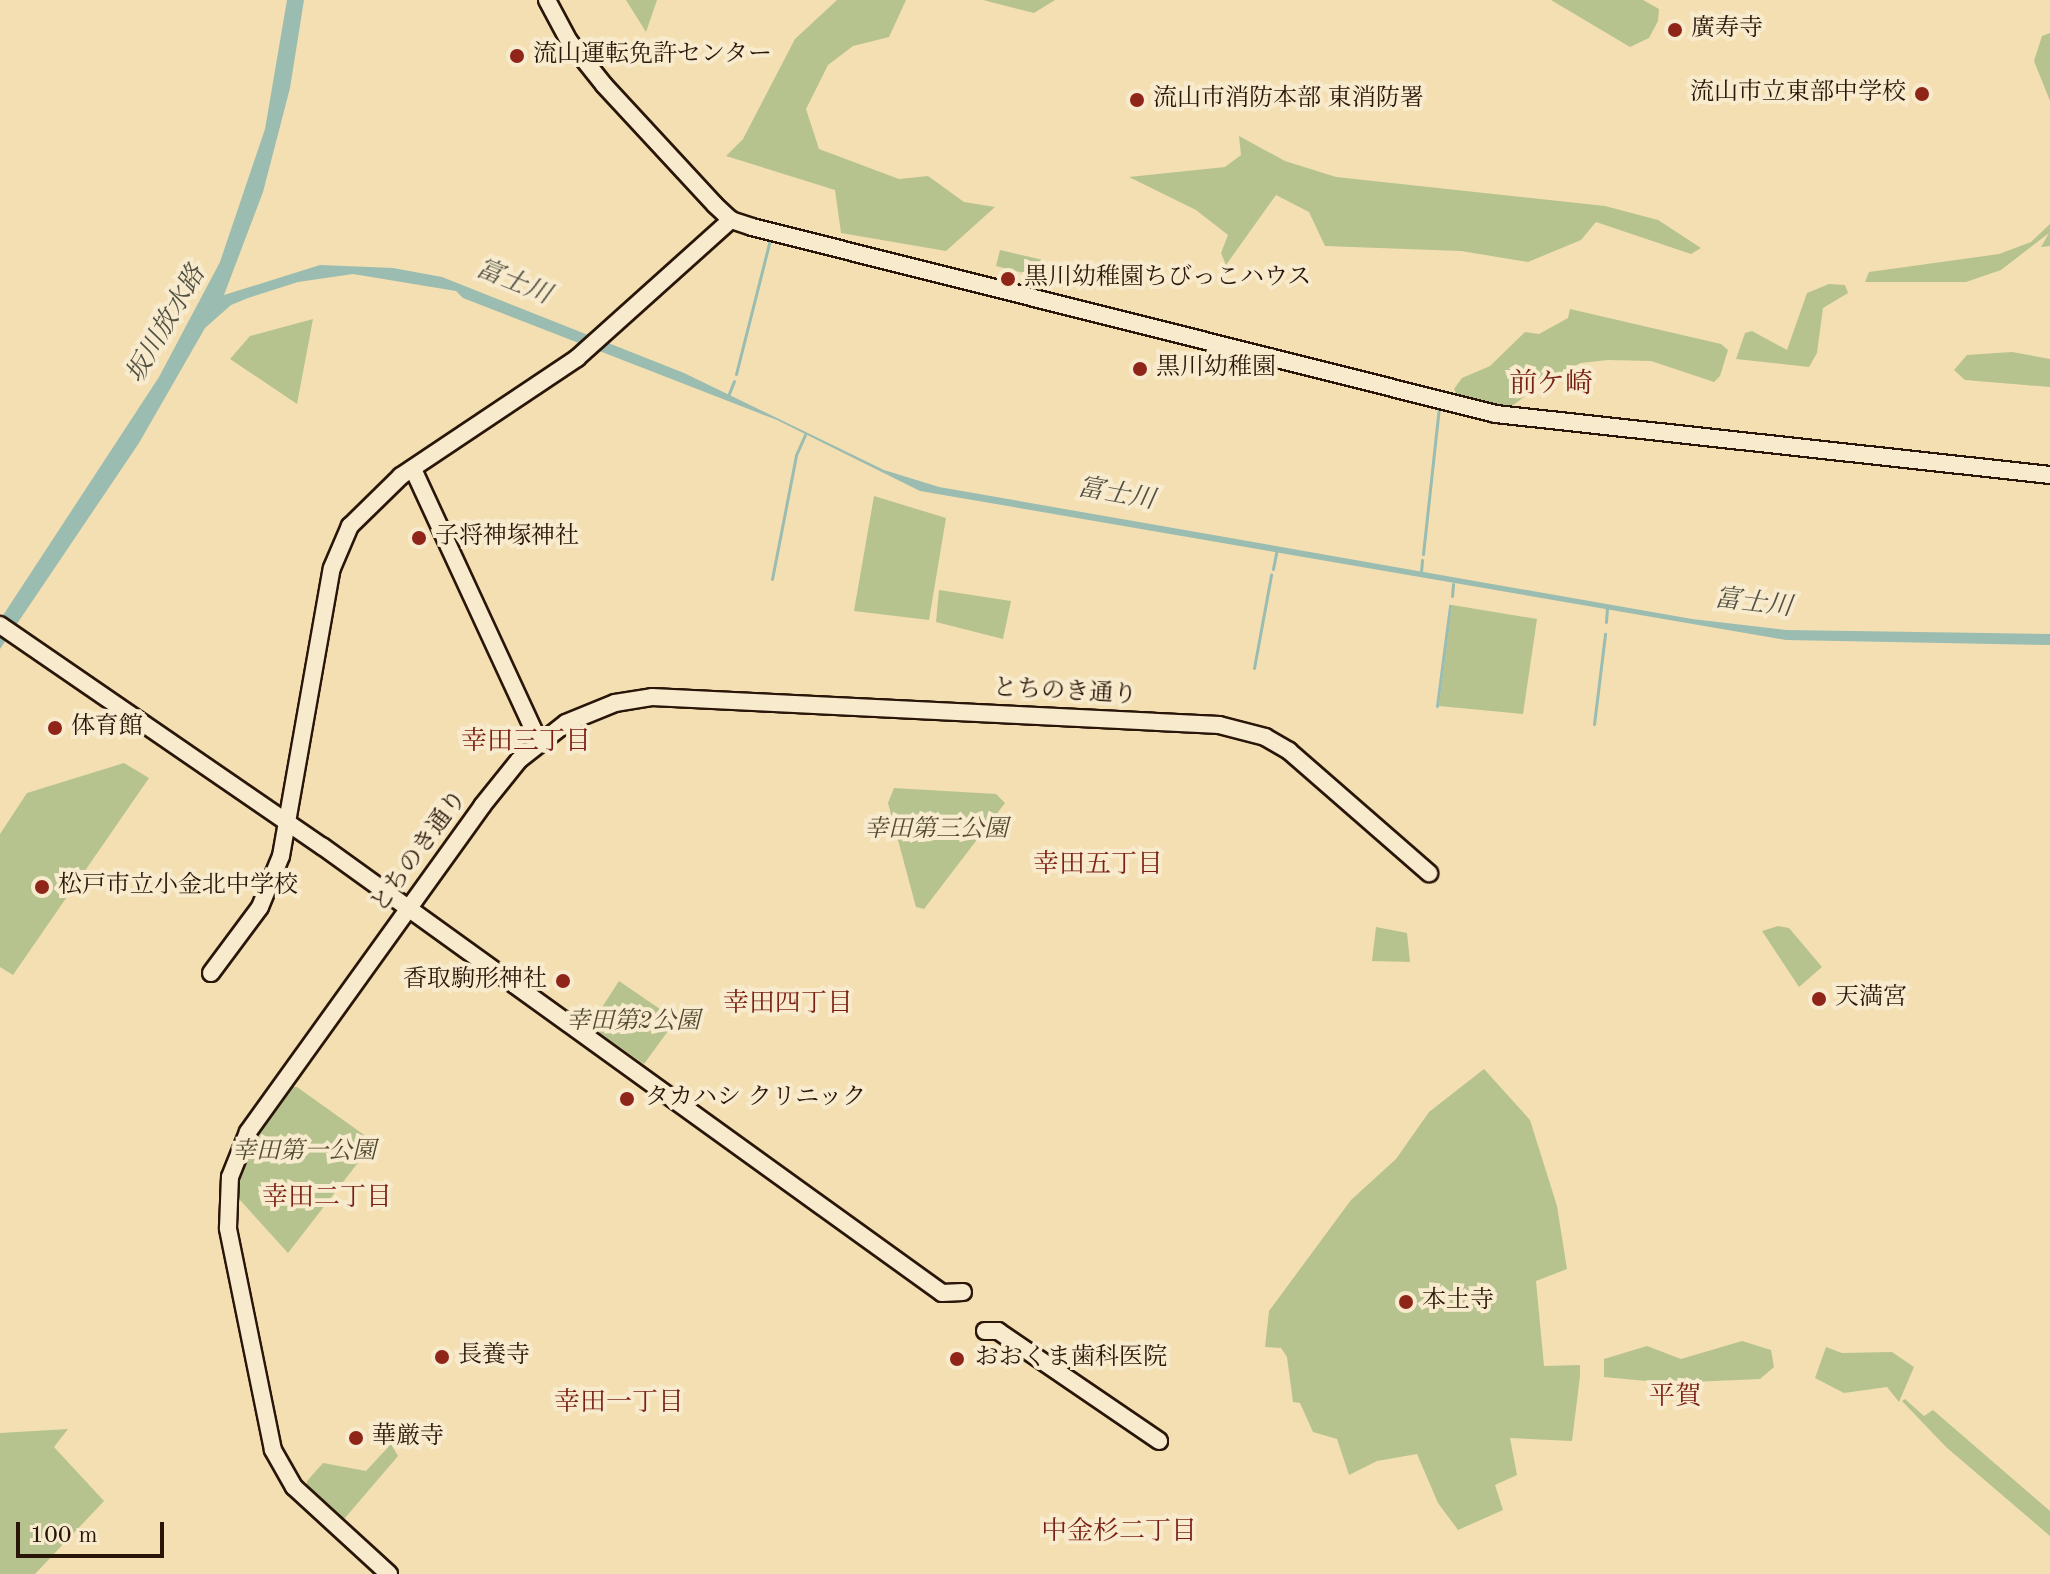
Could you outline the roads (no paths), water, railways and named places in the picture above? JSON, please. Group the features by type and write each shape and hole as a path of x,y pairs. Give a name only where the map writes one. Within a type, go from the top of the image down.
{"street":[{"path":"547,0 588,66 731,220 1496,414 2050,475"},
{"path":"211,973 260,907 289,823 332,568 359,512 413,469 577,358 731,220"},
{"path":"413,469 539,742"},
{"path":"0,625 289,823 942,1293 963,1292"},
{"name":"とちのき通り","path":"389,1574 294,1487 273,1450 228,1228 228,1198 237,1154 248,1132 482,806 539,742 589,711 652,697 1219,725 1265,737 1289,751 1429,873"},
{"path":"985,1331 998,1331 1159,1441"}],"water":[{"path":"287,0 304,0 290,88 263,192 224,295 320,265 393,268 442,277 684,373 884,470 939,487 1692,619 1786,630 2050,634 2050,645 1786,640 920,491 777,420 463,298 456,291 353,274 298,282 248,298 231,305 205,328 139,443 0,649 0,620 159,377 220,262 265,129"}],"waterway":[{"path":"736,374 770,240"},
{"path":"728,396 734,381"},
{"path":"1423,554 1439,406"},
{"path":"772,579 796,455 805,435"},
{"path":"1273,569 1277,549"},
{"path":"1421,572 1422,560"},
{"path":"1254,668 1271,575"},
{"path":"1452,596 1453,584"},
{"path":"1437,706 1450,606"},
{"path":"1606,622 1607,607"},
{"path":"1594,724 1605,634"}],"place":[{"name":"廣寿寺","path":"1675,30"},
{"name":"流山運転免許センター","path":"517,56"},
{"name":"流山市立東部中学校","path":"1922,94"},
{"name":"流山市消防本部 東消防署","path":"1137,100"},
{"name":"黒川幼稚園ちびっこハウス","path":"1008,279"},
{"name":"黒川幼稚園","path":"1140,369"},
{"name":"子将神塚神社","path":"419,538"},
{"name":"体育館","path":"55,728"},
{"name":"松戸市立小金北中学校","path":"42,887"},
{"name":"香取駒形神社","path":"563,981"},
{"name":"天満宮","path":"1819,999"},
{"name":"タカハシ クリニック","path":"627,1099"},
{"name":"本土寺","path":"1406,1302"},
{"name":"長養寺","path":"442,1357"},
{"name":"おおくま歯科医院","path":"957,1359"},
{"name":"華厳寺","path":"356,1438"}],"district":[{"name":"前ケ崎","path":"1551,385"},
{"name":"幸田三丁目","path":"526,743"},
{"name":"幸田五丁目","path":"1098,866"},
{"name":"幸田四丁目","path":"788,1005"},
{"name":"幸田二丁目","path":"327,1199"},
{"name":"平賀","path":"1675,1398"},
{"name":"幸田一丁目","path":"619,1404"},
{"name":"中金杉二丁目","path":"1119,1533"}],"water label":[{"name":"富士川","path":"513,283"},
{"name":"坂川放水路","path":"167,325"},
{"name":"富士川","path":"1116,495"},
{"name":"富士川","path":"1753,604"}],"park label":[{"name":"幸田第三公園","path":"936,831"},
{"name":"幸田第2公園","path":"633,1023"},
{"name":"幸田第一公園","path":"304,1153"}]}
